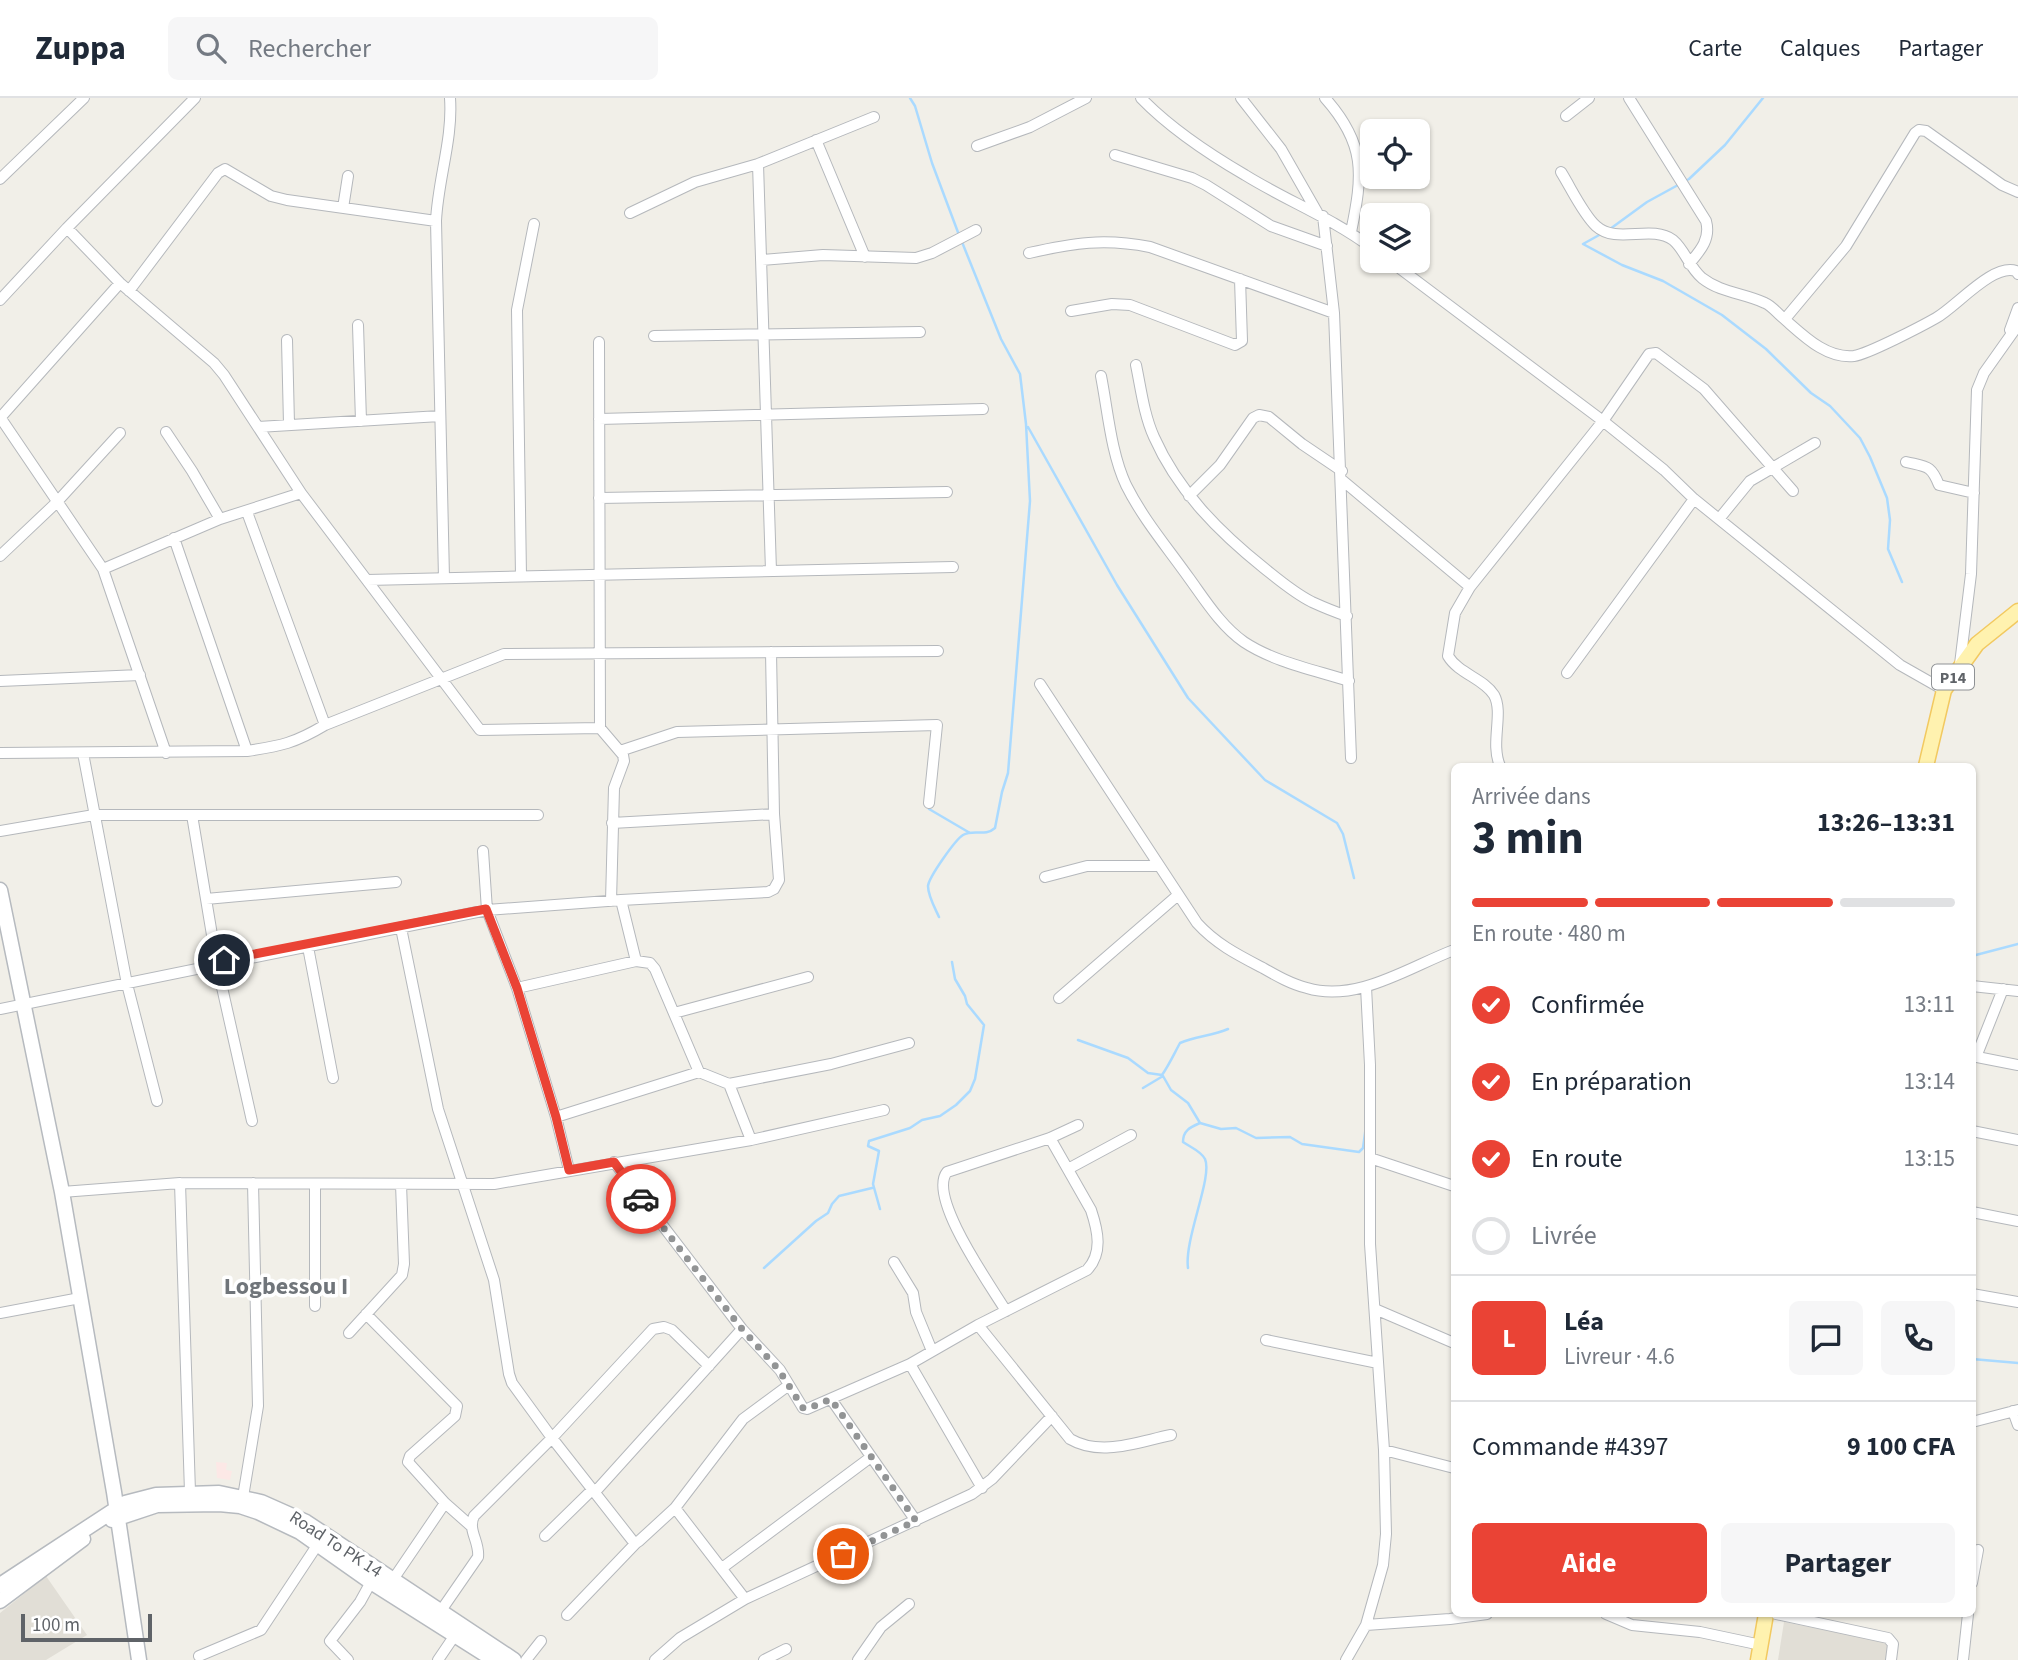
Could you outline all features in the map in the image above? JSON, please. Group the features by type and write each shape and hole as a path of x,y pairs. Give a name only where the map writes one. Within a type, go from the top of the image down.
{"main road":[{"name":"P14","path":"1927,763 1944,690 1977,643 2018,611"},
{"path":"0,890 62,1192 117,1512 139,1660"},
{"name":"Road To PK 14","path":"139,1504 190,1492 219,1493 243,1497 284,1511 306,1522 514,1660"},
{"path":"0,1585 117,1512 139,1504"},
{"name":"Road To PK 14","path":"139,1504 240,1506 276,1520 318,1544 371,1582 494,1660"},
{"path":"0,1601 117,1512"},
{"path":"1758,1660 1766,1617"}],"street":[{"path":"0,179 84,98"},
{"path":"444,578 436,221 452,122 450,98"},
{"path":"977,146 1030,127 1086,98"},
{"path":"1141,98 1174,126 1246,176 1320,214 1360,239"},
{"path":"1241,98 1281,149 1320,214 1327,246 1334,313 1342,475 1351,758"},
{"path":"1325,98 1348,127 1359,161 1359,192 1351,232"},
{"path":"1566,116 1589,98"},
{"path":"1629,98 1706,221 1708,228 1703,247 1689,264"},
{"path":"0,300 188,100"},
{"path":"630,213 695,182 758,164 874,117"},
{"path":"1785,319 1846,246 1914,133 1919,130 1927,131 2002,185 2018,192"},
{"path":"816,140 865,257"},
{"path":"1115,155 1192,178 1271,226 1327,246"},
{"path":"758,164 771,571"},
{"path":"129,291 222,170 229,169 271,196 287,200 436,221"},
{"path":"1561,172 1596,226 1603,231 1672,239 1696,273 1714,287 1767,304 1826,351 1838,355 1858,356 1936,318 1996,273 2010,269 2018,274"},
{"path":"343,208 348,176"},
{"path":"521,576 517,310 534,224"},
{"path":"67,228 120,283 214,363 301,493 480,730 600,728"},
{"path":"761,260 823,255 916,258 932,253 976,230"},
{"path":"1028,253 1072,243 1122,242 1150,247 1334,313"},
{"path":"1406,273 1603,421 1664,470 1694,499 1900,665 1944,690"},
{"path":"1071,311 1112,304 1130,305 1235,345 1242,341 1240,279"},
{"path":"120,283 0,418 103,569 166,753"},
{"path":"2006,342 2018,308"},
{"path":"358,325 360,421"},
{"path":"1960,668 1972,574 1977,390 1984,373 2018,325"},
{"path":"654,336 920,332"},
{"path":"287,340 289,424"},
{"path":"598,342 600,728 620,751 624,761 615,781 612,823 616,900 636,961"},
{"path":"1499,763 1495,746 1498,708 1495,698 1489,688 1453,664 1448,656 1455,613 1470,587 1603,421 1649,354 1656,353 1704,389 1793,491"},
{"path":"1136,365 1147,418 1155,439 1189,496 1208,518 1248,555 1287,586 1311,601 1347,617"},
{"path":"1101,376 1118,462 1125,483 1155,533 1212,610 1244,642 1268,654 1349,681"},
{"path":"599,419 984,409"},
{"path":"1189,496 1220,465 1253,418 1259,415 1269,417 1342,475 1470,587"},
{"path":"258,426 440,416"},
{"path":"166,432 220,519"},
{"path":"0,556 56,503 120,433"},
{"path":"1719,519 1750,481 1815,443"},
{"path":"1906,462 1930,468 1939,485 1974,493"},
{"path":"599,498 947,492"},
{"path":"103,569 220,519 301,493"},
{"path":"1567,673 1694,499"},
{"path":"247,512 325,725"},
{"path":"174,538 247,751"},
{"path":"367,580 953,567"},
{"path":"0,753 247,751 298,741 325,725 504,654 939,651"},
{"path":"0,1009 127,984 362,931 486,910 768,892 774,889 779,880 774,814 771,652"},
{"path":"0,681 139,675"},
{"path":"1040,684 1197,923 1209,937 1224,948 1285,980 1307,989 1325,992 1366,987 1451,951"},
{"path":"620,751 677,732 937,725 929,803"},
{"path":"83,753 127,984 157,1101"},
{"path":"612,823 774,814"},
{"path":"0,831 94,815 538,815"},
{"path":"192,815 217,964 251,1121"},
{"path":"484,851 486,910 517,988 569,1170"},
{"path":"1045,877 1087,866 1159,866"},
{"path":"206,899 396,882"},
{"path":"1059,998 1178,895"},
{"path":"217,964 486,910"},
{"path":"401,928 438,1108 494,1280 512,1383 636,1543"},
{"path":"308,947 334,1078"},
{"path":"517,988 636,961 650,963 655,969 699,1072"},
{"path":"674,1013 808,977"},
{"path":"1976,986 2018,991"},
{"path":"1346,1660 1366,1625 1383,1565 1386,1534 1384,1450 1370,1244 1370,1065 1366,987"},
{"path":"1976,1051 2003,989"},
{"path":"556,1117 699,1072 729,1084 831,1064 909,1043"},
{"path":"1976,1056 2018,1065"},
{"path":"729,1084 751,1140"},
{"path":"62,1192 180,1183 503,1183 751,1140 884,1110"},
{"path":"1006,1311 958,1232 946,1201 943,1176 947,1171 1050,1138 1078,1125"},
{"path":"1976,1132 2018,1140"},
{"path":"1068,1170 1131,1135"},
{"path":"614,1162 742,1329 779,1370 803,1408 807,1409 910,1363 1087,1270 1094,1263 1098,1243 1095,1221 1050,1138"},
{"path":"1370,1158 1451,1185"},
{"path":"180,1183 190,1492"},
{"path":"243,1497 258,1406 253,1184"},
{"path":"315,1184 315,1306"},
{"path":"349,1333 402,1275 404,1264 401,1184"},
{"path":"1976,1213 2018,1222"},
{"path":"894,1262 913,1293 916,1312 932,1351"},
{"path":"1976,1295 2018,1302"},
{"path":"0,1312 80,1298"},
{"path":"1375,1309 1451,1342"},
{"path":"366,1314 457,1406 454,1416 410,1456 408,1462 445,1503 471,1526 479,1550 478,1557 440,1612"},
{"path":"978,1325 1070,1438 1083,1446 1116,1447 1171,1435"},
{"path":"471,1526 474,1516 552,1438 653,1329 664,1327 672,1330 709,1366"},
{"path":"545,1536 594,1491 742,1329"},
{"path":"1266,1339 1378,1363"},
{"path":"910,1363 982,1488"},
{"path":"567,1615 636,1543 675,1508 743,1419 789,1385"},
{"path":"831,1399 916,1521"},
{"path":"1976,1421 2015,1410 2018,1425"},
{"path":"655,1660 680,1638 745,1599 982,1488 1052,1416"},
{"path":"1384,1450 1451,1467"},
{"path":"722,1568 871,1457"},
{"path":"392,1581 445,1503"},
{"path":"675,1508 745,1599"},
{"path":"199,1656 261,1630 318,1544"},
{"path":"1976,1561 1978,1550"},
{"path":"348,1660 330,1641 360,1602 371,1582"},
{"path":"858,1660 881,1627 909,1604"},
{"path":"1366,1625 1465,1617"},
{"path":"1613,1617 1632,1625 1700,1632 1761,1645"},
{"path":"1790,1617 1888,1638 1894,1644 1891,1660"},
{"path":"1963,1660 1968,1617"},
{"path":"438,1660 455,1635"},
{"path":"526,1660 541,1641"},
{"path":"764,1660 786,1649"}],"shaded area":[{"path":"216,1462 227,1463 226,1470 232,1471 230,1480 217,1478"},
{"path":"46,1576 87,1635 46,1660 0,1660 0,1613"},
{"path":"1784,1622 1890,1643 1886,1660 1778,1660"}],"waterway":[{"path":"910,98 959,235"},
{"path":"1610,229 1647,202 1689,179 1725,145 1763,98"},
{"path":"1583,244 1601,234"},
{"path":"939,917 929,894 929,881 959,838 995,828 1008,773 1030,501 1020,374 1001,339 962,242"},
{"path":"1583,244 1622,265 1663,281 1722,315 1766,349 1811,393 1830,406 1860,438 1887,498 1890,520 1888,549 1902,582"},
{"path":"1028,427 1117,585 1188,698 1265,780 1337,823 1343,834 1354,878"},
{"path":"929,809 970,833"},
{"path":"1976,955 2018,944"},
{"path":"880,1209 873,1184 879,1151 868,1146 869,1141 910,1128 922,1120 940,1116 970,1091 975,1079 984,1025 967,1004 955,979 952,962"},
{"path":"1078,1040 1128,1058 1148,1073 1162,1075 1180,1043 1228,1029"},
{"path":"1143,1088 1163,1076 1171,1090 1188,1103 1200,1123"},
{"path":"1188,1268 1190,1241 1206,1168 1203,1156 1183,1142 1188,1129 1200,1123 1221,1129 1236,1128 1256,1138 1290,1137 1302,1144 1359,1152 1363,1148 1366,1126"},
{"path":"764,1268 828,1213 839,1196 872,1188"},
{"path":"1976,1359 2018,1363"}],"way so far":[{"path":"641,1199 742,1329 779,1370 803,1408 807,1409 831,1399 916,1521 843,1554"}],"district":[{"name":"Logbessou I","path":"286,1286"}],"route":[{"path":"224,960 486,909 517,988 569,1170 614,1162 641,1199"}]}
